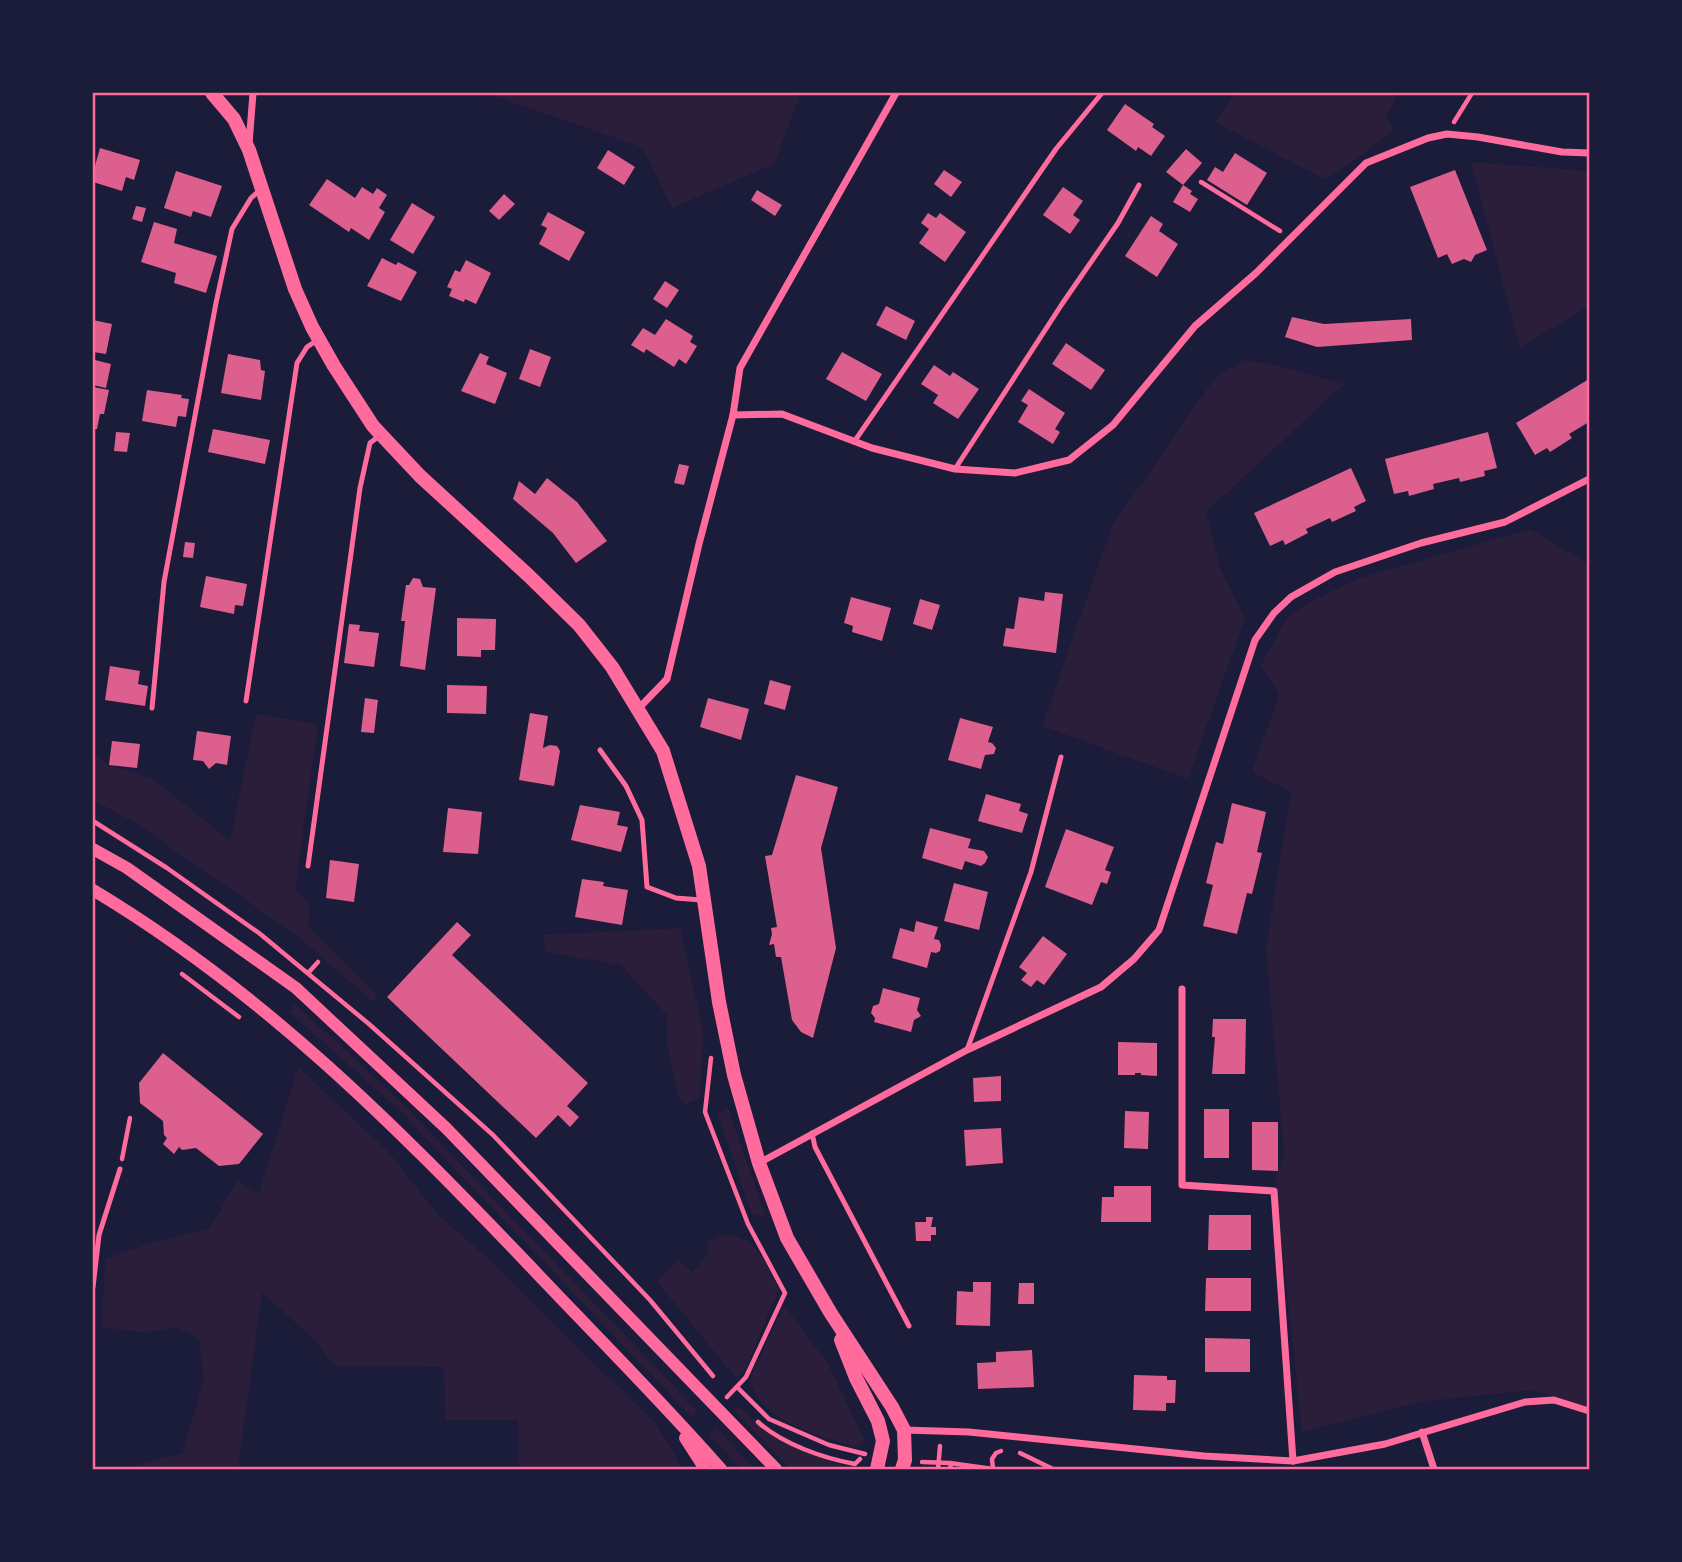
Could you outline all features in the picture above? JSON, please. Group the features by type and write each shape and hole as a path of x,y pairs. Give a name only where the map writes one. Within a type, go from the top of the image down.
{"main road":[{"path":"212,93 234,119 249,150 295,289 319,339 373,426 420,476 579,625 612,667 663,751 699,866 719,1002 734,1075 759,1163 787,1238 904,1430 905,1460 902,1469"},
{"path":"830,1312 856,1378 878,1421 883,1441 877,1469"}],"street":[{"path":"249,150 253,93"},
{"path":"639,708 667,679 733,415 740,368 896,93"},
{"path":"733,415 782,414 854,442 955,470 1015,473 1069,460 1112,425 1195,326 1292,239 1366,163 1428,138 1447,134 1562,152 1589,153"},
{"path":"759,1163 967,1050 1101,987 1134,959 1159,930 1255,640 1274,613 1290,597 1335,572 1421,543 1505,522 1589,479"},
{"path":"93,849 159,890 296,988 446,1128 776,1469"},
{"path":"93,890 230,983 319,1057 420,1151 722,1469"},
{"path":"1182,989 1182,1185 1274,1191 1293,1461"},
{"path":"904,1430 969,1432 1204,1456 1293,1461 1385,1444 1525,1402 1554,1400 1589,1411"},
{"path":"670,1414 705,1469"},
{"path":"1422,1432 1434,1469"}],"lane":[{"path":"854,442 1056,149 1102,93"},
{"path":"955,470 1054,316 1118,223 1139,185"},
{"path":"152,708 164,582 219,290 232,229 251,198 262,187"},
{"path":"246,701 297,363 307,347 319,339"},
{"path":"308,866 360,488 370,443 381,435"},
{"path":"600,750 626,786 642,820 647,887 676,898 704,900"},
{"path":"967,1050 1031,872 1061,757"},
{"path":"812,1133 815,1147 909,1326"},
{"path":"93,1287 99,1235 120,1169"}],"path":[{"path":"1447,134 1472,93"},
{"path":"1201,182 1292,239"},
{"path":"309,972 318,962"},
{"path":"176,968 249,1025"},
{"path":"711,1057 705,1112 748,1224 785,1293 746,1377 732,1398 717,1406"},
{"path":"120,1169 130,1118"},
{"path":"737,1387 769,1419 829,1445 867,1455 855,1464 838,1461 784,1440 753,1417"},
{"path":"942,1431 938,1466 962,1463 993,1469"},
{"path":"1016,1451 1053,1469"}],"shaded area":[{"path":"485,93 801,93 774,164 672,208 642,147"},
{"path":"1234,93 1399,93 1386,117 1394,131 1326,180 1215,122"},
{"path":"1471,162 1589,171 1589,306 1520,348"},
{"path":"1244,360 1271,364 1344,384 1206,512 1220,568 1245,618 1188,779 1042,726 1112,526 1214,379"},
{"path":"1530,529 1589,564 1589,1407 1533,1390 1419,1402 1302,1432 1275,1179 1284,1154 1266,948 1291,792 1252,772 1279,695 1261,665 1287,617 1306,604 1357,579"},
{"path":"256,714 318,724 295,889 310,904 308,926 378,995 373,1002 296,935 134,822 93,800 93,754 109,765 153,779 230,841"},
{"path":"680,928 703,1032 700,1098 687,1104 679,1099 667,1044 667,1015 621,965 545,952 544,935"},
{"path":"295,1004 395,1096 698,1411 692,1418 398,1109 289,1012"},
{"path":"298,1067 389,1152 438,1215 488,1258 657,1425 683,1469 519,1469 518,1420 445,1420 444,1367 334,1366 315,1340 262,1293 238,1469 124,1469 182,1453 204,1380 199,1339 176,1327 146,1333 102,1327 105,1259 151,1243 209,1229 237,1181 259,1193"},
{"path":"728,1107 765,1216 752,1215 718,1113"},
{"path":"719,1235 743,1239 751,1244 764,1259 779,1289 744,1373 736,1378 657,1282 678,1260 692,1272 709,1253 707,1243"},
{"path":"784,1305 828,1364 865,1441 857,1448 793,1425 777,1416 755,1393 750,1378"},
{"path":"738,1407 782,1442 849,1468 868,1468 791,1469 733,1410"},
{"path":"716,1427 754,1469 741,1469 709,1435"}],"building":[{"path":"1125,104 1154,124 1152,127 1165,136 1151,156 1138,147 1136,151 1107,130"},
{"path":"100,148 140,160 134,180 126,177 122,191 93,182"},
{"path":"1186,149 1202,163 1183,185 1166,172"},
{"path":"608,150 635,167 624,185 597,168"},
{"path":"1235,153 1267,173 1247,205 1207,180 1215,167 1223,172"},
{"path":"944,170 962,182 951,197 934,184"},
{"path":"1455,170 1487,250 1475,255 1471,262 1464,259 1452,264 1447,254 1438,258 1410,187"},
{"path":"176,171 222,186 211,217 193,211 191,217 164,208"},
{"path":"327,179 355,198 362,187 373,194 377,188 387,195 379,208 385,212 369,240 351,228 349,232 309,205"},
{"path":"1183,185 1198,199 1190,212 1173,202"},
{"path":"1063,187 1083,201 1073,215 1080,220 1070,234 1043,215"},
{"path":"757,190 782,205 775,216 751,200"},
{"path":"504,194 515,204 499,220 489,211"},
{"path":"412,203 435,217 413,254 390,240"},
{"path":"136,206 146,208 142,222 132,219"},
{"path":"548,212 585,232 569,261 539,244 547,228 541,225"},
{"path":"928,213 936,218 940,213 966,232 945,262 919,243 929,229 921,223"},
{"path":"1151,216 1163,224 1159,231 1178,244 1157,277 1125,256"},
{"path":"154,222 177,229 174,243 217,256 206,293 174,283 176,273 141,262"},
{"path":"382,258 396,265 398,262 417,272 401,301 367,286"},
{"path":"466,260 491,273 476,304 449,296 452,289 447,287 455,270 460,272"},
{"path":"665,281 679,290 667,308 653,299"},
{"path":"886,306 915,321 906,340 876,325"},
{"path":"1292,317 1324,324 1411,319 1412,340 1317,347 1285,337"},
{"path":"666,319 693,336 690,342 697,346 686,364 679,359 674,367 646,349 644,353 631,345 643,328 655,335"},
{"path":"93,320 112,324 106,354 93,352"},
{"path":"1066,343 1105,370 1091,390 1052,364"},
{"path":"530,349 551,357 540,387 519,379"},
{"path":"842,352 882,374 866,401 826,379"},
{"path":"480,353 489,357 486,364 507,373 495,404 461,391"},
{"path":"228,354 260,360 261,370 265,371 261,400 221,393"},
{"path":"95,360 111,364 106,388 93,385"},
{"path":"934,365 950,376 953,372 979,389 958,419 933,403 938,395 921,384"},
{"path":"1589,379 1589,422 1569,434 1572,438 1550,452 1547,448 1535,455 1516,423"},
{"path":"93,387 109,390 104,414 100,414 97,429 93,429"},
{"path":"1029,389 1065,413 1055,429 1060,432 1053,444 1018,422 1028,405 1021,401"},
{"path":"147,390 182,395 181,398 189,399 186,417 178,416 176,427 142,421"},
{"path":"213,429 270,440 265,464 208,452"},
{"path":"116,432 130,433 127,452 114,451"},
{"path":"1488,432 1497,468 1484,471 1485,476 1460,482 1459,478 1433,484 1434,489 1409,496 1408,491 1394,494 1385,459"},
{"path":"679,464 689,466 684,485 674,483"},
{"path":"1351,468 1366,501 1354,507 1356,511 1332,522 1330,518 1306,529 1308,533 1285,545 1283,540 1270,546 1254,513"},
{"path":"547,478 577,502 607,541 576,563 553,533 513,499 519,481 535,494"},
{"path":"185,542 195,543 193,558 183,557"},
{"path":"206,576 247,584 243,606 235,605 234,614 200,607"},
{"path":"413,578 420,579 423,587 436,588 425,670 400,666 405,621 401,621 406,585 409,585"},
{"path":"1045,592 1063,594 1056,653 1003,646 1006,628 1014,629 1019,597 1044,601"},
{"path":"851,597 891,608 882,641 852,632 853,626 844,623"},
{"path":"920,599 940,605 932,630 913,624"},
{"path":"457,618 496,619 495,650 481,650 481,657 457,656"},
{"path":"349,624 360,625 359,631 379,633 374,667 344,663"},
{"path":"110,666 140,671 138,684 148,686 145,706 105,700"},
{"path":"770,680 791,686 785,710 764,704"},
{"path":"447,685 487,686 486,714 447,713"},
{"path":"365,698 378,700 374,733 361,732"},
{"path":"708,698 749,709 741,740 700,727"},
{"path":"530,713 548,716 543,748 557,746 560,751 554,786 519,780"},
{"path":"960,718 993,727 988,742 996,748 994,754 985,755 981,769 948,760"},
{"path":"197,731 231,736 227,765 216,763 209,769 203,761 193,760"},
{"path":"112,741 140,744 137,768 109,765"},
{"path":"796,775 838,787 821,848 836,948 813,1038 801,1032 792,1020 781,957 776,957 774,944 769,945 771,928 777,927 765,856 772,855"},
{"path":"986,794 1021,804 1019,811 1028,814 1022,833 978,821"},
{"path":"1232,803 1266,812 1257,852 1262,853 1252,894 1247,893 1237,934 1203,926 1213,885 1206,883 1216,842 1223,844"},
{"path":"580,805 620,812 617,825 628,827 621,852 571,840"},
{"path":"448,808 482,812 478,854 443,852"},
{"path":"930,828 971,839 968,848 984,851 988,857 985,863 981,866 965,861 962,870 922,858"},
{"path":"1066,829 1114,847 1105,870 1111,872 1107,884 1101,882 1092,905 1045,887"},
{"path":"330,860 359,864 354,902 326,898"},
{"path":"582,879 604,882 603,886 628,890 622,925 575,917"},
{"path":"954,883 988,892 979,930 944,921"},
{"path":"916,921 938,927 934,939 939,940 940,951 931,952 927,968 892,958 900,928 914,932"},
{"path":"457,922 471,935 452,955 588,1083 567,1106 579,1117 570,1127 558,1115 536,1138 387,997"},
{"path":"1043,936 1067,954 1044,985 1037,980 1031,987 1021,980 1027,973 1019,967"},
{"path":"883,988 920,998 917,1010 921,1016 914,1020 911,1032 874,1022 875,1018 871,1013 873,1006 879,1004"},
{"path":"1213,1019 1246,1019 1245,1074 1212,1074 1215,1037 1212,1037"},
{"path":"1118,1042 1157,1043 1157,1076 1141,1073 1118,1075"},
{"path":"163,1053 263,1134 239,1164 219,1166 196,1148 182,1150 179,1147 174,1154 163,1144 167,1138 164,1135 163,1121 140,1103 139,1083"},
{"path":"1001,1076 1001,1101 974,1102 973,1078"},
{"path":"1204,1109 1229,1109 1229,1158 1204,1158"},
{"path":"1125,1111 1149,1112 1148,1149 1124,1148"},
{"path":"1252,1122 1278,1122 1278,1171 1252,1170"},
{"path":"1001,1128 1003,1163 966,1166 964,1130"},
{"path":"1114,1186 1151,1186 1151,1222 1101,1222 1102,1197 1114,1197"},
{"path":"1209,1215 1251,1215 1251,1250 1208,1250"},
{"path":"926,1217 933,1217 931,1227 936,1227 936,1235 931,1235 931,1241 916,1241 915,1222 926,1222"},
{"path":"1206,1278 1251,1278 1251,1311 1205,1311"},
{"path":"973,1282 991,1282 990,1326 956,1325 957,1291 973,1292"},
{"path":"1019,1283 1034,1283 1034,1304 1018,1304"},
{"path":"1205,1338 1250,1339 1250,1372 1205,1372"},
{"path":"1032,1350 1034,1387 978,1389 977,1363 996,1362 996,1352"},
{"path":"1134,1375 1167,1376 1167,1380 1176,1380 1175,1403 1166,1403 1166,1411 1133,1410"}]}
